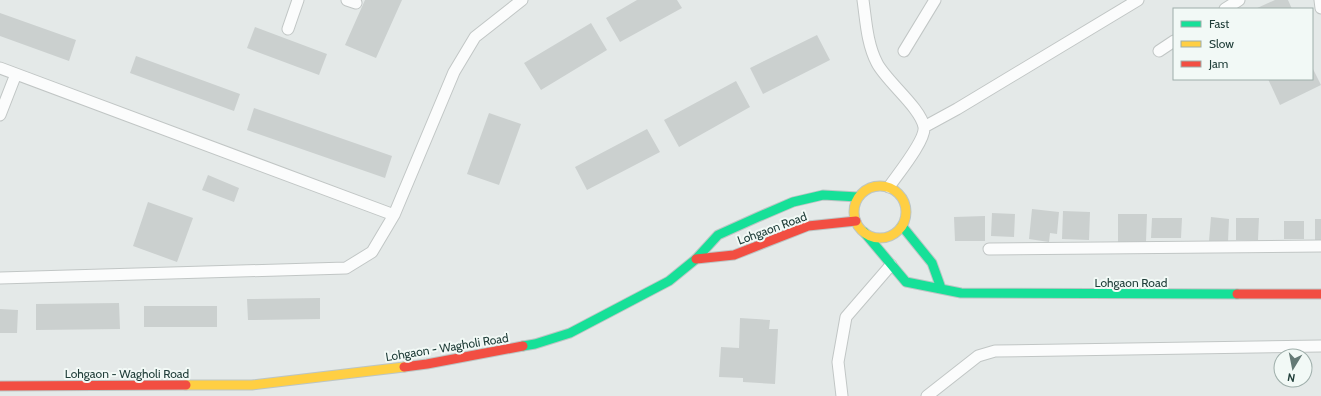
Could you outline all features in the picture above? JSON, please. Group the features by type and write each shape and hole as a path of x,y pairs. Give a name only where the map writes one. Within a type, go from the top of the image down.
{"main road":[{"path":"880,185 896,190 905,203 906,211 902,226 896,232 880,238 871,236 864,232 856,221 854,213 854,204 858,197 864,190 880,185"},
{"name":"Lohgaon - Wagholi Road","path":"0,386 252,385 426,364 535,344 570,333 669,281 696,259 718,235 793,202 823,195 858,197"},
{"name":"Lohgaon Road","path":"696,259 734,255 808,226 856,221"},
{"path":"902,226 932,263 941,288"},
{"name":"Lohgaon Road","path":"864,232 906,282 961,293 1321,294"}],"lane":[{"path":"288,29 298,0"},
{"path":"0,278 346,268 372,252 394,216 454,72 475,37 522,0"},
{"path":"863,0 870,48 878,64 919,115 924,127 922,139 889,187"},
{"path":"904,51 935,0"},
{"path":"924,127 957,109 1138,0"},
{"path":"1227,8 1239,0"},
{"path":"1320,0 1321,8"},
{"path":"1159,51 1173,42"},
{"path":"0,68 394,216"},
{"path":"0,115 16,74"},
{"path":"989,249 1321,246"},
{"path":"842,396 838,362 846,317 891,265"},
{"path":"927,396 978,356 995,351 1321,346"}],"building":[{"path":"365,0 402,0 376,58 345,45"},
{"path":"637,0 677,0 682,8 620,42 606,18"},
{"path":"1275,0 1288,0 1292,8 1257,8"},
{"path":"0,13 76,40 69,61 0,36"},
{"path":"591,23 607,50 541,90 524,63"},
{"path":"255,27 327,54 319,75 247,48"},
{"path":"817,35 830,60 763,94 750,68"},
{"path":"136,56 240,94 234,111 130,73"},
{"path":"1313,69 1321,85 1280,105 1268,80 1313,80"},
{"path":"736,81 750,107 679,147 664,120"},
{"path":"254,108 392,156 385,178 247,130"},
{"path":"489,113 521,124 499,185 467,174"},
{"path":"647,129 660,152 587,190 575,167"},
{"path":"208,175 239,188 234,202 202,190"},
{"path":"148,202 193,218 177,262 133,246"},
{"path":"1032,209 1059,212 1057,234 1050,233 1049,242 1029,239"},
{"path":"1063,211 1090,212 1089,240 1062,239"},
{"path":"992,213 1015,214 1014,237 991,236"},
{"path":"1118,214 1147,214 1146,242 1118,242"},
{"path":"985,216 985,241 955,241 954,217"},
{"path":"1211,217 1229,219 1228,242 1209,241"},
{"path":"1152,218 1182,218 1181,238 1151,238"},
{"path":"1236,218 1259,218 1258,240 1236,240"},
{"path":"1315,219 1321,219 1321,241 1315,241"},
{"path":"1284,221 1304,221 1304,239 1284,239"},
{"path":"320,298 320,319 248,320 247,299"},
{"path":"119,303 120,329 36,330 36,304"},
{"path":"144,306 217,306 217,327 144,327"},
{"path":"0,309 18,310 17,333 0,333"},
{"path":"740,318 770,320 769,329 778,329 775,384 743,382 743,378 719,377 721,347 739,348"}],"traffic: fast":[{"path":"523,346 535,344 570,333 669,281 696,259 718,235 758,217 793,202 823,195 858,197"},
{"path":"902,226 932,263 941,288"},
{"path":"864,232 906,282 961,293 1237,294"}],"traffic: slow":[{"path":"875,186 885,186 894,190 902,198 906,207 906,212 906,217 902,226 894,234 885,238 875,238 866,234 858,226 854,217 854,207 858,198 866,190 875,186"},
{"path":"186,385 252,385 404,367"}],"traffic: jam":[{"path":"696,259 734,255 808,226 856,221"},
{"path":"1237,294 1321,294"},
{"path":"404,367 523,346"},
{"path":"0,386 186,385"}]}
